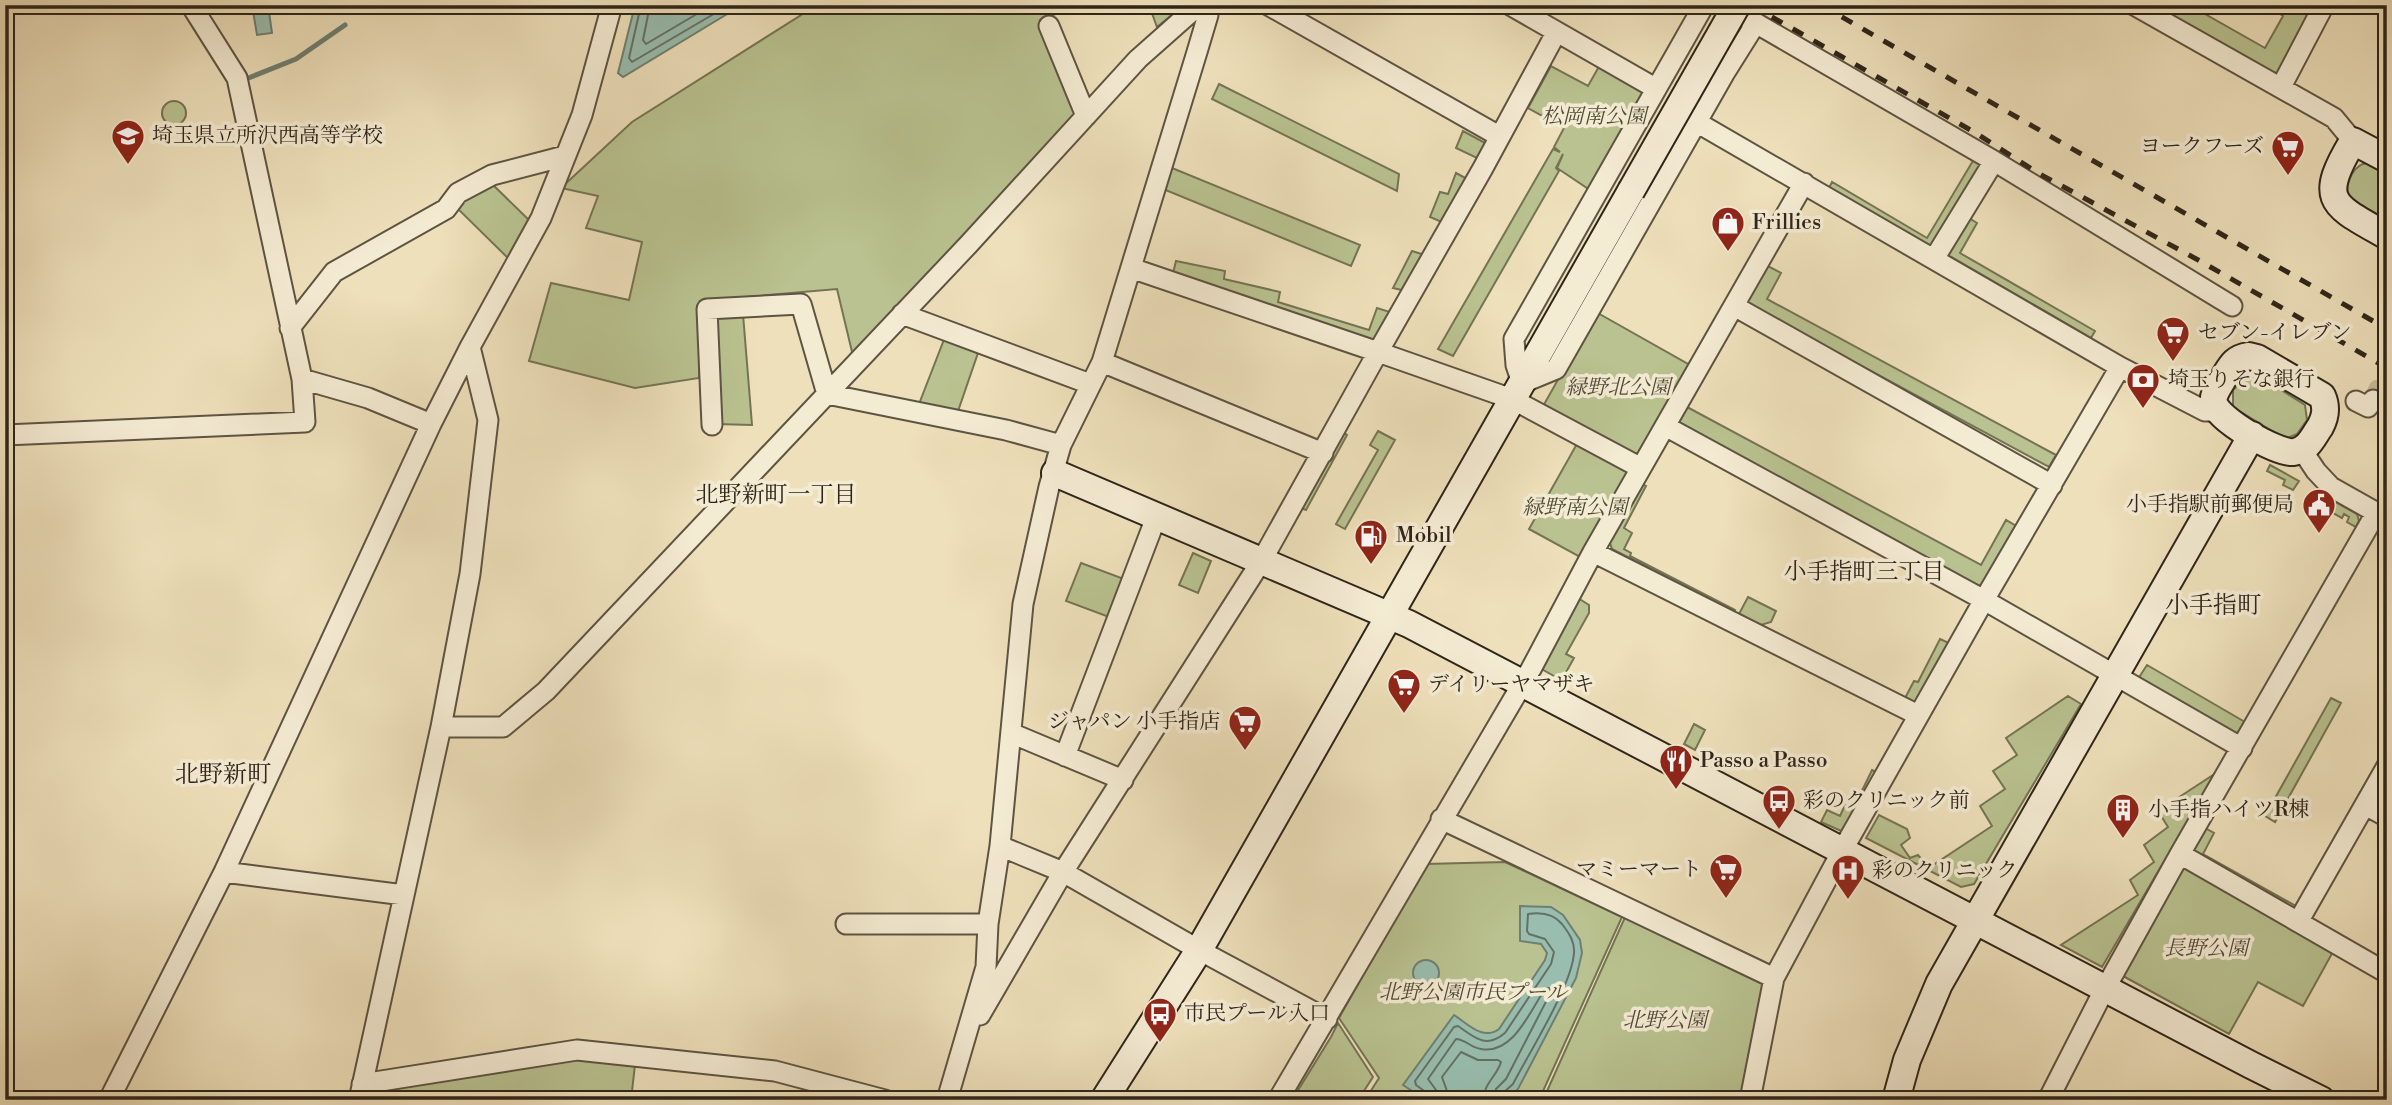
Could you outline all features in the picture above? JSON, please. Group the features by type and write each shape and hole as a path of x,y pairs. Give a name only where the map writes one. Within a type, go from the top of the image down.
{"street":[{"path":"5,435 305,422 302,379 237,79 191,5"},
{"path":"109,1100 224,872 431,424 470,346 541,218 582,115 612,5"},
{"path":"441,727 503,727 546,691 968,246 1138,59 1199,5"},
{"path":"947,1100 986,967 988,924 1000,846 1023,604 1049,487 1062,445 1102,362 1201,40 1208,15 1207,5"},
{"path":"1268,5 1499,136"},
{"path":"1510,5 1656,88"},
{"path":"1517,391 1514,339 1704,5"},
{"path":"1724,5 1994,161 2232,306"},
{"path":"1104,1100 1199,950 1737,5"},
{"path":"2134,5 2334,118 2353,141 2387,159"},
{"path":"2281,88 2324,5"},
{"path":"1517,391 1556,369 1724,74 1756,23"},
{"path":"1049,26 1086,116"},
{"path":"962,1046 1063,872 1262,560 1556,33"},
{"path":"1698,123 2120,367 2205,411 2217,411"},
{"path":"2353,141 2338,164 2332,186 2333,199 2341,209 2387,236"},
{"path":"290,328 334,272 446,209 458,193 492,175 565,156"},
{"path":"1934,259 1994,161"},
{"path":"1278,1100 1522,684 1593,552 1804,184"},
{"path":"1131,268 1378,352 1517,391 1641,468"},
{"path":"712,425 707,309 800,304 827,394"},
{"path":"1734,306 2052,485"},
{"path":"902,314 1090,384"},
{"path":"470,346 488,420 470,574 441,727 360,1092 577,1050 775,1071 885,1100"},
{"path":"2237,358 2257,358 2322,396 2326,405 2323,422 2302,450 2292,453 2278,450 2252,435 2225,418 2217,411 2213,401 2216,391 2237,358"},
{"path":"1102,362 1323,453"},
{"path":"1750,1100 1774,978 1983,600 2120,367"},
{"path":"302,379 368,398 431,424"},
{"path":"827,394 1006,430 1062,445"},
{"path":"1665,426 1983,600 2242,748"},
{"path":"1896,1100 1907,1060 1934,997 1975,920 2252,435"},
{"path":"2048,1100 2180,854 2381,516 2331,487 2302,450"},
{"path":"1055,473 1389,615 2321,1100"},
{"path":"1065,756 1157,515"},
{"path":"1593,552 1919,715"},
{"path":"1011,733 1123,780"},
{"path":"2298,922 2387,766"},
{"path":"2365,804 2387,817"},
{"path":"1441,819 1774,978"},
{"path":"1000,846 1063,872 1327,1019"},
{"path":"2180,854 2387,973"},
{"path":"224,872 404,895"},
{"path":"846,923 988,924"}],"green space":[{"path":"817,5 1079,5 1040,20 1079,117 853,356 837,289 700,301 699,378 635,388 529,361 551,283 629,300 642,242 586,228 598,196 561,188 632,122"},
{"path":"1149,5 1184,5 1157,27"},
{"path":"2147,5 2189,5 2265,48 2283,16 2274,10 2277,5 2289,5 2299,11 2303,5 2315,5 2280,73 2270,76"},
{"name":"松岡南公園","path":"1601,63 1647,90 1590,190 1557,168 1563,154 1556,168 1559,171 1453,356 1438,349 1553,149 1560,152 1554,147 1564,128 1528,108 1551,66 1588,86"},
{"path":"1219,84 1399,174 1397,191 1212,99"},
{"path":"174,101 183,104 186,113 183,122 174,125 165,122 162,113 165,104"},
{"path":"1463,131 1487,144 1479,159 1456,148"},
{"path":"1974,159 1981,163 1930,248 1829,188 1832,182 1927,238"},
{"path":"2370,162 2387,170 2387,219 2355,203 2348,192 2348,184 2354,171"},
{"path":"1172,168 1360,245 1351,266 1163,189"},
{"path":"1456,173 1469,180 1444,223 1430,217 1440,192 1448,194"},
{"path":"490,182 531,222 513,263 454,205"},
{"path":"1969,218 1977,223 1960,253 2095,331 2091,338 1948,255"},
{"path":"1412,251 1425,255 1406,291 1393,288"},
{"path":"1176,261 1225,271 1224,279 1280,292 1278,302 1369,330 1377,308 1393,313 1376,344 1173,273"},
{"path":"1762,263 1781,273 1767,299 2056,455 2049,467 1741,301"},
{"name":"緑野北公園","path":"1596,312 1695,368 1640,464 1542,408"},
{"path":"743,314 752,425 715,424 710,315"},
{"path":"945,337 979,350 957,414 919,404"},
{"path":"2259,376 2305,405 2307,420 2297,434 2285,439 2233,407 2233,390 2245,378"},
{"path":"1687,407 1981,565 2006,520 2018,527 1984,589 1678,424"},
{"path":"1342,431 1347,435 1306,510 1298,507"},
{"path":"1378,431 1395,440 1345,529 1336,524 1378,450 1370,445"},
{"name":"緑野南公園","path":"1578,442 1629,471 1580,557 1529,529"},
{"path":"2270,465 2299,481 2293,490 2283,485 2285,480 2267,471"},
{"path":"1639,483 1646,486 1624,528 1632,533 1624,549 1631,553 1630,556 1735,610 1734,612 1612,549 1609,540"},
{"path":"2314,490 2357,514 2359,521 2356,527 2347,522 2349,517 2344,514 2342,518 2324,508 2325,505 2308,500"},
{"path":"1193,553 1211,561 1198,593 1179,585"},
{"path":"1081,563 1124,579 1109,617 1066,601"},
{"path":"1748,597 1776,611 1771,622 1761,625 1739,614"},
{"path":"1578,598 1589,605 1589,613 1566,654 1574,658 1564,676 1569,679 1568,684 1538,667"},
{"path":"1940,639 1951,644 1920,706 1905,698 1914,681 1918,682"},
{"path":"2147,665 2245,722 2237,735 2138,679"},
{"path":"2068,696 2081,704 1974,884 1961,887 1866,838 1879,815 1907,829 1910,838 1901,845 1910,858 1918,855 1927,869 1992,826 1980,806 2005,789 1993,771 2017,755 2006,738"},
{"path":"2331,698 2341,703 2275,822 2265,816"},
{"path":"1694,724 1705,730 1695,750 1684,744"},
{"path":"2387,745 2387,756 2297,913 2197,857 2193,849 2205,828 2214,833 2203,854 2296,906"},
{"path":"1872,770 1878,773 1848,834 1821,822 1827,810 1840,816 1845,805 1853,809"},
{"path":"2216,773 2102,967 2061,945 2138,895 2130,880 2154,862 2144,845 2168,827 2158,811"},
{"name":"北野公園市民プール","path":"1505,862 1622,917 1539,1100 1365,1100 1379,1078 1339,1018 1425,864"},
{"name":"長野公園","path":"2182,867 2334,950 2303,1006 2258,982 2229,1034 2123,976"},
{"name":"北野公園","path":"1626,915 1769,981 1747,1100 1543,1100"},
{"path":"1338,1023 1373,1077 1358,1100 1292,1100 1331,1037"},
{"path":"577,1050 636,1056 631,1100 364,1100 366,1089"}],"water":[{"path":"252,5 268,5 272,33 257,35"},
{"path":"635,5 742,5 623,77 618,73"},
{"path":"1520,906 1551,907 1563,915 1580,940 1582,953 1576,978 1518,1089 1506,1100 1426,1100 1403,1085 1454,1015 1481,1032 1499,1029 1545,960 1547,953 1541,944 1520,941"},
{"path":"1426,960 1435,964 1439,973 1435,982 1426,986 1417,982 1413,973 1417,964"}],"waterway":[{"path":"246,79 296,59 345,25"}],"tunnel":[{"path":"2373,400 2378,389 2387,394"}],"railway":[{"path":"1751,5 1974,132 2038,173 2200,261 2387,368"},
{"path":"1821,5 2387,329"}],"place":[{"name":"埼玉県立所沢西高等学校","path":"128,166"},
{"name":"ヨークフーズ","path":"2288,177"},
{"name":"Frillies","path":"1728,253"},
{"name":"セブン-イレブン","path":"2173,363"},
{"name":"埼玉りそな銀行","path":"2143,410"},
{"name":"小手指駅前郵便局","path":"2319,535"},
{"name":"Mobil","path":"1371,566"},
{"name":"デイリーヤマザキ","path":"1404,715"},
{"name":"ジャパン 小手指店","path":"1245,752"},
{"name":"Passo a Passo","path":"1676,791"},
{"name":"彩のクリニック前","path":"1779,831"},
{"name":"小手指ハイツR棟","path":"2123,840"},
{"name":"マミーマート","path":"1726,900"},
{"name":"彩のクリニック","path":"1848,901"},
{"name":"市民プール入口","path":"1160,1044"}],"district":[{"name":"北野新町一丁目","path":"776,495"},
{"name":"小手指町三丁目","path":"1864,572"},
{"name":"小手指町","path":"2213,606"},
{"name":"北野新町","path":"223,775"}]}
